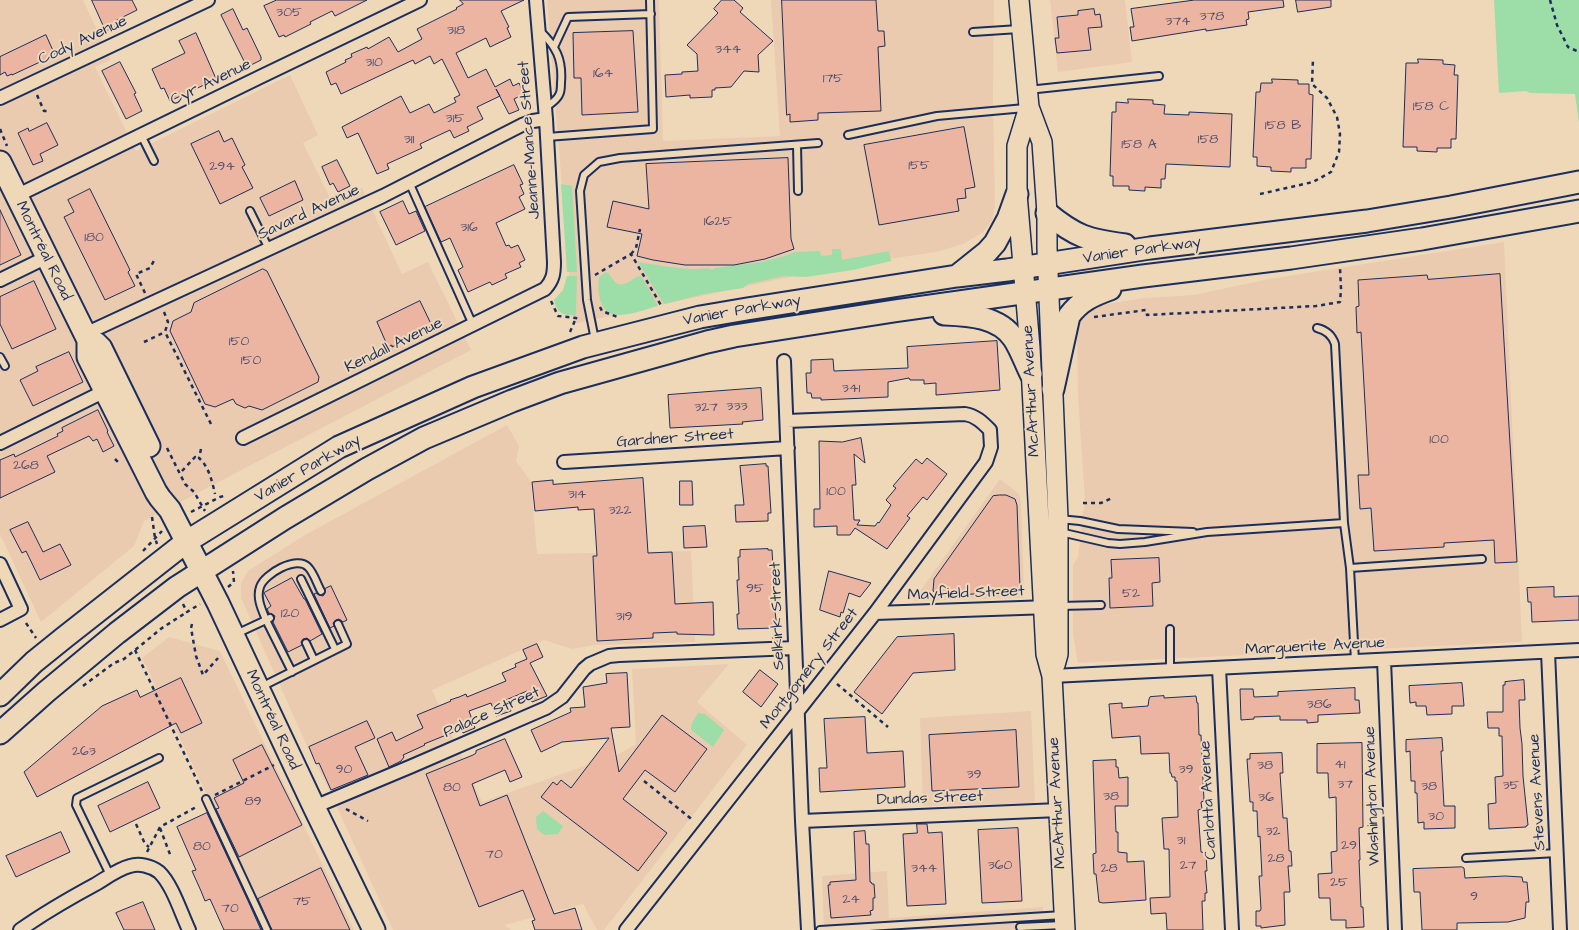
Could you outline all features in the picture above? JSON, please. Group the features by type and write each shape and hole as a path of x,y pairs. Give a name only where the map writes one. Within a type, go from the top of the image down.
{"main road":[{"name":"McArthur Avenue","path":"1019,0 1028,99 1042,142 1047,213 1047,264 1053,389 1050,524 1051,607 1058,654 1052,676 1065,923"},
{"name":"McArthur Avenue","path":"1028,99 1017,146 1017,194 1031,374 1050,524"},
{"name":"Montréal Road","path":"0,162 86,337 88,357 160,498 170,510 201,571 374,930"},
{"name":"Vanier Parkway","path":"0,694 64,637 186,542 339,448 473,387 525,367 594,336 957,276 1150,248 1376,219 1494,200 1579,182"},
{"path":"957,276 987,252 995,243 1008,219 1017,194"},
{"path":"0,733 117,633 201,571 368,469 424,438 560,383 734,336 894,311 1422,239 1579,211"},
{"path":"1047,213 1058,223 1082,237 1099,242 1150,248"},
{"path":"1053,389 1067,323 1074,309 1095,294 1143,276"},
{"path":"894,311 968,315 992,321 1000,325 1012,336 1031,374"},
{"name":"Montréal Road","path":"86,337 101,348 122,388 168,487 170,510"}],"street":[{"name":"Cody Avenue","path":"0,98 208,0"},
{"name":"Cyr Avenue","path":"16,196 420,0"},
{"name":"Jeanne-Mance Street","path":"536,0 545,114 554,277"},
{"name":"Savard Avenue","path":"86,337 409,182 545,114"},
{"path":"0,280 47,257"},
{"name":"Kendall Avenue","path":"243,438 545,290 554,277"},
{"name":"Selkirk Street","path":"784,361 808,930"},
{"path":"0,443 105,391"},
{"name":"Montgomery Street","path":"626,930 875,613 986,462 991,447 990,430 972,416 956,414 787,421"},
{"name":"Gardner Street","path":"564,462 788,448"},
{"path":"0,564 21,609 0,620"},
{"name":"Mayfield Street","path":"875,613 1051,607"},
{"name":"Palace Street","path":"314,807 554,704 568,691 584,669 590,664 609,656 795,648"},
{"name":"Marguerite Avenue","path":"1052,676 1579,650"},
{"name":"Stevens Avenue","path":"1548,652 1560,930"},
{"name":"Washington Avenue","path":"1384,660 1396,930"},
{"name":"Carlotta Avenue","path":"1219,668 1232,930"},
{"name":"Dundas Street","path":"802,820 1059,810"},
{"path":"20,930 42,915 110,876 130,866 143,865 155,869 164,879 189,930"}],"lane":[{"path":"546,137 653,129 650,0"},
{"path":"554,48 568,16 651,14"},
{"path":"973,32 1022,29"},
{"path":"538,30 551,42 558,54 562,75 560,94 545,114"},
{"path":"848,135 938,116 1159,76"},
{"path":"141,135 154,161"},
{"path":"594,336 588,300 580,191 584,175 599,162 620,158 818,143"},
{"path":"797,145 798,191"},
{"path":"409,182 473,325"},
{"path":"250,211 270,249"},
{"path":"1317,328 1327,332 1335,344 1344,523 1350,568 1355,661"},
{"path":"0,357 5,366"},
{"path":"1050,524 1080,521 1118,529 1207,532"},
{"path":"1050,524 1108,543 1120,544 1207,532 1344,523"},
{"path":"1350,568 1482,559"},
{"path":"292,672 268,619 261,608 258,598 259,587 262,581 275,571 292,563 303,563 309,567 321,591"},
{"path":"301,579 308,601 335,649"},
{"path":"1051,607 1101,605"},
{"path":"232,636 268,619"},
{"path":"258,689 347,644 338,624"},
{"path":"1170,629 1170,670"},
{"path":"306,643 314,660"},
{"path":"110,876 76,805 77,798 159,758"},
{"path":"206,799 267,930"},
{"path":"1466,858 1557,853"},
{"path":"1020,928 1065,923"},
{"path":"820,930 1065,923"}],"path":[{"path":"1550,0 1556,25 1568,47 1579,52"},
{"path":"1260,194 1314,182 1331,172 1339,152 1340,134 1337,117 1327,98 1312,84 1313,59"},
{"path":"32,83 44,111 49,111"},
{"path":"0,129 2,136"},
{"path":"595,282 595,275 631,254 636,248 640,229"},
{"path":"631,254 662,307"},
{"path":"146,294 136,274 150,268 155,259"},
{"path":"1087,316 1110,316 1146,310 1147,315 1316,306 1340,302 1340,264"},
{"path":"550,300 558,316 576,318 594,336"},
{"path":"599,304 602,311 621,318"},
{"path":"164,312 168,322 165,332 212,426"},
{"path":"568,335 576,318"},
{"path":"144,342 165,332"},
{"path":"199,458 201,449"},
{"path":"182,470 195,457 199,458 204,463 210,476 215,494"},
{"path":"198,498 200,507"},
{"path":"1083,503 1101,503 1112,498"},
{"path":"149,545 163,530"},
{"path":"231,585 235,580 233,572"},
{"path":"21,609 26,623 36,638"},
{"path":"124,659 162,628 187,612"},
{"path":"192,624 196,656 203,675 218,658"},
{"path":"135,650 206,799"},
{"path":"837,684 888,726"},
{"path":"143,865 149,847 160,827 195,809 206,799 274,765"},
{"path":"644,781 705,829"},
{"path":"342,807 368,822"},
{"path":"136,824 145,844 149,847"},
{"path":"160,827 171,857"}],"shaded area":[{"path":"0,0 83,0 111,60 95,67 136,151 290,75 318,135 303,143 332,202 362,188 402,274 428,262 471,350 144,521 134,546 41,622 0,534"},
{"path":"547,0 659,0 663,141 780,136 771,0 994,0 995,206 992,221 982,233 963,244 936,252 840,266 573,324"},
{"path":"1050,0 1125,0 1132,62 1058,72"},
{"path":"1504,242 1522,642 1078,663 1073,634 1073,565 1078,557 1085,500 1078,397 1077,333 1079,322 1094,306 1145,298 1194,295 1269,279"},
{"path":"507,425 519,446 516,461 531,482 537,554 691,551 695,642 595,645 572,649 544,640 432,690 482,802 619,754 636,744 632,669 729,664 697,702 747,745 604,930 597,930 583,904 505,925 511,930 393,930 306,744 241,598 241,583 248,571 305,535"},
{"path":"1000,479 1019,494 1021,503 1024,598 913,601"},
{"path":"169,637 220,651 354,930 271,930 142,658"},
{"path":"1031,711 1035,803 923,806 920,718"},
{"path":"887,871 889,918 1043,907 1044,930 824,930 822,876"}],"green space":[{"path":"1494,0 1579,0 1579,123 1575,94 1530,93 1526,91 1499,93"},
{"path":"561,184 572,186 577,272 567,272"},
{"path":"832,249 841,249 842,260 889,251 891,261 853,270 806,277 784,276 748,284 743,288 704,294 664,304 638,262 675,268 707,268 712,270 761,262 795,252 820,251 821,256 832,255"},
{"path":"606,272 615,282 621,285 638,276 642,277 658,306 624,315 612,314 607,311 603,307 598,289 599,277"},
{"path":"567,276 577,276 576,315 561,313 554,300 563,290"},
{"path":"698,713 705,714 724,730 713,747 691,730 692,723"},
{"path":"543,811 563,826 558,834 544,835 537,829 536,817"}],"building":[{"path":"92,0 132,0 137,10 115,21 117,26 106,31"},
{"path":"277,0 367,0 335,16 332,11 285,37 284,35 279,37 264,6"},
{"path":"460,0 524,0 501,11 509,27 507,28 511,37 490,47 486,38 456,53 468,78 486,69 495,87 510,79 513,86 519,83 524,94 514,99 519,110 509,114 500,96 477,107 483,119 467,127 469,131 454,138 450,130 420,144 422,148 387,164 389,169 377,174 358,133 347,138 342,127 401,96 410,113 429,104 434,113 456,102 454,98 460,95 442,59 434,64 430,56 415,64 413,60 341,94 336,83 331,85 326,72 346,62 345,60 352,57 351,54 367,47 368,49 389,37 398,52 422,39 417,29 457,9 463,4"},
{"path":"722,0 734,0 743,8 740,12 773,41 758,55 759,72 744,71 731,87 715,88 715,90 712,90 712,97 690,98 690,95 666,97 665,75 698,71 697,54 687,45 718,13 714,9"},
{"path":"782,0 876,0 878,31 884,31 885,46 878,47 881,111 818,113 818,120 790,122 790,114 787,115"},
{"path":"1195,0 1283,0 1284,7 1248,12 1249,19 1246,20 1247,25 1206,31 1206,29 1132,41 1130,27 1134,27 1131,9"},
{"path":"1296,0 1331,0 1331,7 1298,12"},
{"path":"233,9 243,30 247,28 261,57 261,60 247,67 221,15"},
{"path":"1094,9 1095,15 1100,14 1102,27 1088,28 1091,50 1057,53 1055,38 1059,38 1057,17 1078,15 1078,11"},
{"path":"633,31 638,112 582,115 581,78 574,78 573,33"},
{"path":"196,33 217,81 170,101 164,88 161,89 152,69 185,53 179,41"},
{"path":"46,35 55,55 12,75 7,76 5,72 0,75 0,57"},
{"path":"1418,59 1443,60 1443,64 1455,65 1454,75 1458,75 1456,139 1451,139 1451,148 1437,148 1437,152 1417,151 1417,147 1403,147 1406,63 1418,63"},
{"path":"120,62 136,93 134,94 142,111 126,119 102,71"},
{"path":"1272,79 1298,80 1298,84 1309,84 1309,94 1313,95 1311,159 1306,159 1306,168 1291,168 1291,172 1271,171 1271,167 1257,166 1257,157 1253,157 1256,92 1260,92 1261,83 1272,83"},
{"path":"1128,99 1153,100 1153,104 1165,105 1164,114 1189,115 1189,112 1232,114 1230,167 1166,164 1165,179 1161,179 1161,188 1145,187 1145,191 1129,190 1129,186 1113,186 1113,176 1110,176 1112,112 1116,112 1116,102 1128,103"},
{"path":"47,123 58,145 40,154 43,161 33,165 18,133 28,128 29,131"},
{"path":"964,127 975,187 965,189 966,198 957,199 959,211 879,225 864,145"},
{"path":"219,131 224,142 232,138 245,165 242,167 253,188 220,204 191,144"},
{"path":"788,158 791,239 794,249 765,259 734,265 685,265 637,256 642,234 607,227 613,201 649,209 646,164"},
{"path":"337,160 350,186 338,192 333,183 330,185 322,167"},
{"path":"514,165 523,184 520,185 524,194 519,197 525,209 496,223 506,246 509,245 511,248 518,245 525,260 519,263 521,267 505,274 507,278 492,285 490,282 468,292 458,270 463,267 450,238 441,242 425,207"},
{"path":"295,181 303,200 269,216 260,198"},
{"path":"90,189 130,270 128,272 135,286 105,300 64,217 74,212 68,200"},
{"path":"403,201 409,214 416,211 425,231 396,245 380,212"},
{"path":"0,210 21,255 0,265"},
{"path":"263,269 267,271 319,377 318,382 262,410 249,406 245,408 236,404 233,399 215,407 205,404 170,331 173,321 191,312 194,303"},
{"path":"1500,274 1517,562 1495,563 1494,540 1444,543 1444,547 1374,551 1371,508 1360,509 1358,475 1369,475 1361,332 1357,333 1358,280 1427,275 1428,279"},
{"path":"34,281 56,329 12,349 0,324 0,297"},
{"path":"420,301 432,326 403,342 388,347 377,322"},
{"path":"997,341 1000,390 936,395 936,383 924,384 924,380 910,380 909,378 888,382 888,397 821,400 821,398 812,398 811,393 807,393 806,373 811,373 811,360 833,359 834,371 908,368 907,347"},
{"path":"69,352 83,382 33,406 20,380 38,371 36,367"},
{"path":"761,388 763,420 742,422 743,424 670,428 668,395"},
{"path":"98,410 114,446 103,452 97,439 93,441 89,436 47,456 55,472 0,498 0,460 14,454 15,457 58,436 57,434 63,431 62,428"},
{"path":"861,438 865,463 854,454 856,485 852,485 854,520 860,520 857,525 875,526 879,523 891,505 886,500 896,488 893,486 916,459 922,464 927,458 947,474 927,500 923,497 907,516 910,518 887,549 855,528 850,535 837,535 837,526 814,527 814,509 820,509 819,441 842,442"},
{"path":"766,464 768,466 771,513 768,513 768,521 736,522 735,505 744,505 740,466"},
{"path":"643,478 648,553 672,552 675,604 713,602 714,635 677,634 677,632 653,633 653,638 597,641 593,556 597,556 594,509 578,510 578,507 535,511 532,482 553,480 553,484"},
{"path":"680,481 692,481 693,505 680,505"},
{"path":"1006,495 1015,499 1017,505 1020,588 1012,593 939,595 933,591 934,579 993,496"},
{"path":"28,522 43,552 60,544 71,565 40,580 26,551 22,553 10,530"},
{"path":"705,526 707,547 684,548 683,527"},
{"path":"740,550 772,550 774,586 772,586 777,628 738,629 737,580 739,580 738,557 740,557"},
{"path":"1159,558 1160,582 1152,583 1153,606 1110,608 1109,578 1112,578 1111,560"},
{"path":"829,571 871,583 860,597 849,593 840,617 820,610"},
{"path":"292,578 305,599 322,634 310,641 307,638 303,639 302,645 288,652 273,622 275,616 269,613 267,609 271,606 264,593"},
{"path":"331,586 347,620 343,622 339,619 336,620 333,623 334,626 330,628 314,594 323,596 325,589"},
{"path":"1554,587 1554,597 1579,596 1579,620 1532,622 1531,602 1528,602 1527,588"},
{"path":"954,634 955,670 913,673 882,714 854,692 897,637"},
{"path":"537,644 543,657 530,663 547,696 532,702 527,691 506,700 511,711 496,716 491,703 469,711 475,728 463,733 461,729 424,744 403,755 404,757 401,761 389,767 377,739 392,732 396,741 423,728 417,715 450,700 466,694 467,697 506,681 502,673 516,667 515,664 527,659 523,650"},
{"path":"760,670 778,684 761,707 743,692"},
{"path":"627,673 630,727 611,728 619,772 662,715 707,749 675,792 645,770 623,799 667,833 638,871 541,797 553,782 557,785 561,780 571,788 609,738 562,742 541,752 531,730 571,712 570,708 585,707 583,687 607,683 606,674"},
{"path":"181,678 202,723 181,733 176,723 37,797 24,772 102,706 137,690 140,697"},
{"path":"1524,680 1525,700 1519,700 1528,825 1526,827 1489,829 1488,804 1496,803 1495,777 1503,776 1502,736 1499,736 1499,728 1488,728 1487,712 1503,712 1503,685 1505,685 1505,682"},
{"path":"1462,683 1464,706 1452,706 1452,714 1427,715 1426,706 1416,706 1416,702 1410,703 1409,686"},
{"path":"1355,688 1355,700 1359,700 1360,713 1318,715 1318,722 1307,723 1307,720 1280,720 1280,716 1254,717 1254,719 1241,720 1240,689 1253,689 1254,697 1278,696 1278,692"},
{"path":"1164,696 1164,698 1196,696 1198,703 1204,801 1201,802 1202,809 1198,810 1201,852 1206,853 1207,871 1205,871 1207,893 1205,893 1205,901 1202,901 1203,930 1167,930 1166,913 1151,914 1150,898 1170,897 1169,849 1164,849 1162,818 1178,817 1177,781 1175,781 1175,777 1172,777 1170,773 1169,753 1141,754 1140,736 1112,738 1109,704 1122,703 1122,708 1148,706 1150,697"},
{"path":"865,717 867,753 903,751 905,787 820,792 819,768 827,768 824,719"},
{"path":"367,721 375,738 355,747 368,775 331,790 319,763 316,764 309,747"},
{"path":"1016,730 1019,787 932,791 929,735"},
{"path":"1442,738 1444,806 1455,806 1455,828 1424,829 1424,822 1418,823 1417,793 1415,793 1415,781 1411,781 1410,751 1406,752 1406,740"},
{"path":"505,739 522,777 510,782 505,770 472,784 480,806 507,795 554,914 575,908 582,930 535,930 532,921 535,920 523,890 479,907 426,774 473,755 476,751"},
{"path":"1362,743 1363,827 1359,828 1359,860 1361,907 1363,907 1364,927 1346,928 1346,920 1331,920 1330,898 1319,898 1318,874 1332,873 1331,852 1337,851 1336,797 1329,798 1328,773 1317,773 1317,744"},
{"path":"262,745 302,825 239,857 216,809 219,808 214,798 244,783 233,760"},
{"path":"1282,753 1283,773 1280,773 1283,818 1287,818 1292,866 1288,866 1290,892 1284,892 1285,925 1261,928 1261,926 1256,926 1256,911 1261,909 1259,876 1262,876 1260,836 1258,837 1257,811 1253,811 1253,802 1250,802 1247,759 1250,759 1250,754"},
{"path":"1116,760 1119,778 1128,777 1128,806 1115,806 1118,852 1127,853 1127,862 1144,861 1146,900 1103,903 1099,902 1096,874 1094,874 1093,854 1096,853 1093,761"},
{"path":"148,782 160,808 110,832 98,806"},
{"path":"207,813 261,930 224,930 210,899 205,901 192,871 196,870 177,827"},
{"path":"917,824 927,824 928,833 942,832 946,904 907,906 903,834 917,833"},
{"path":"1018,828 1022,901 982,903 978,830"},
{"path":"865,831 866,844 869,844 870,882 874,884 875,898 873,898 873,910 870,911 871,915 831,918 828,885 830,885 830,882 856,880 854,832"},
{"path":"61,832 70,852 16,877 6,856"},
{"path":"321,868 350,930 272,930 258,899"},
{"path":"1464,868 1465,878 1522,877 1523,882 1527,882 1529,902 1526,902 1525,918 1508,922 1457,923 1457,930 1422,930 1420,892 1414,892 1413,869"},
{"path":"143,902 155,930 124,930 116,913"}]}
